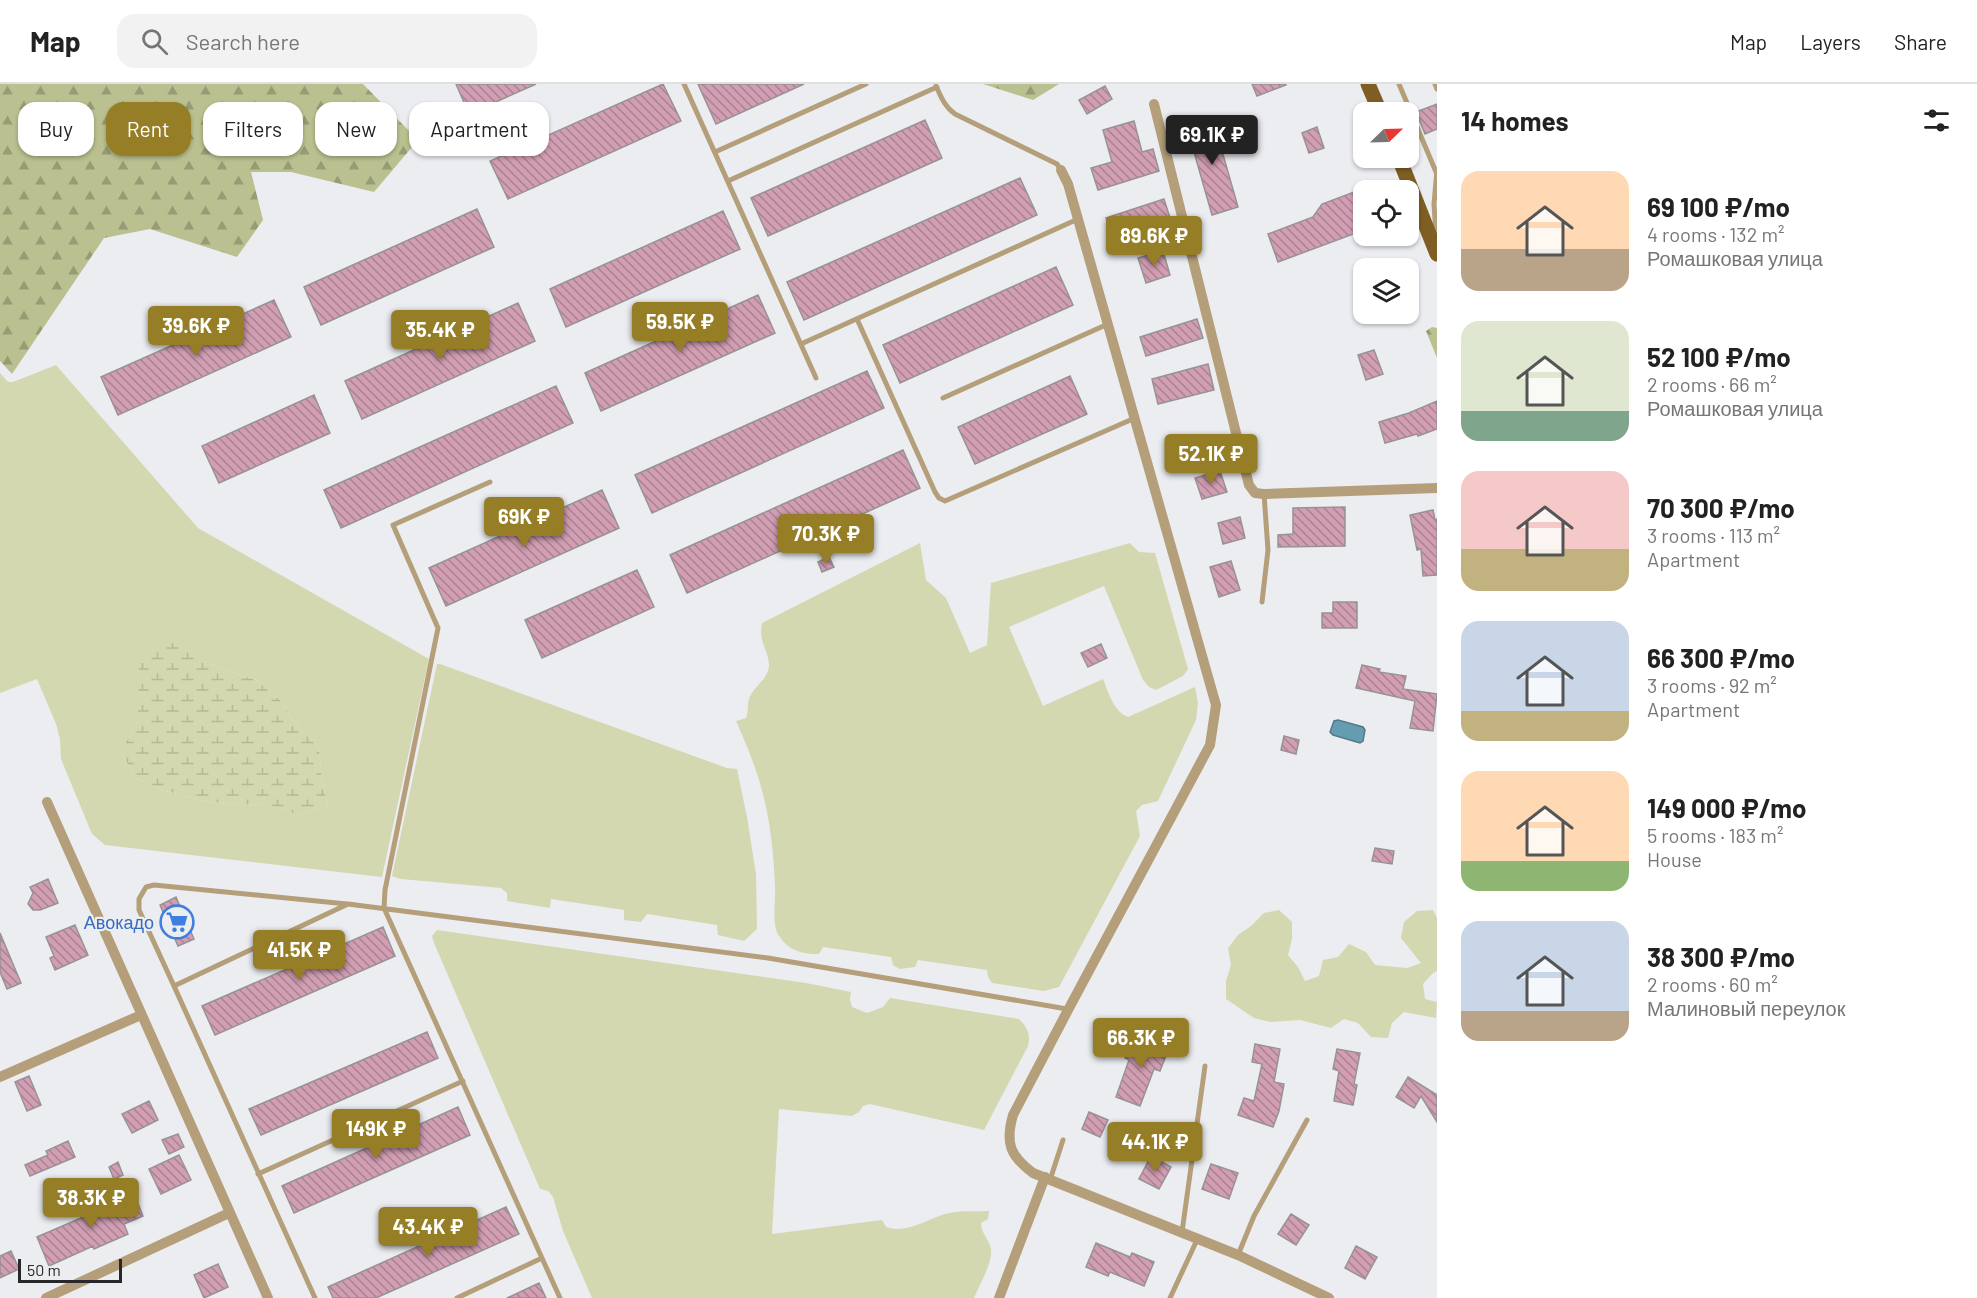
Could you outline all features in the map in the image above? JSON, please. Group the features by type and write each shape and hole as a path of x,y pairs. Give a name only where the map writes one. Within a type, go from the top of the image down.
{"main road":[{"path":"1368,84 1376,102"},
{"path":"1403,168 1437,254"}],"street":[{"path":"1154,104 1249,485 1255,493 1264,494 1437,488"},
{"path":"1062,170 1068,184 1216,705 1210,745 1013,1115 1009,1130 1010,1144 1014,1156 1028,1169 1238,1255 1329,1298"},
{"path":"47,802 268,1298"},
{"path":"0,1077 141,1016"},
{"path":"999,1298 1048,1178"},
{"path":"46,1298 229,1213"}],"lane":[{"path":"684,84 816,378"},
{"path":"715,152 866,84"},
{"path":"1399,84 1436,171 1434,204 1437,249"},
{"path":"1435,84 1437,89"},
{"path":"728,181 936,85 943,102 955,114 1050,161 1062,170"},
{"path":"801,344 1078,219"},
{"path":"857,319 935,492 945,501 1135,418"},
{"path":"943,398 1108,324"},
{"path":"490,482 393,525 438,628 385,890 384,908 560,1298"},
{"path":"1262,602 1268,550 1264,494"},
{"path":"315,1298 139,910 139,899 146,887 154,885 384,908 768,958 1068,1010"},
{"path":"174,986 348,904"},
{"path":"1182,1232 1205,1066"},
{"path":"258,1174 463,1081"},
{"path":"1238,1255 1254,1216 1307,1120"},
{"path":"1048,1178 1063,1140"},
{"path":"1170,1298 1198,1239"},
{"path":"457,1298 542,1258"}],"green space":[{"path":"0,84 363,84 381,102 315,102 315,156 397,156 397,119 409,131 409,151 374,192 291,172 251,172 263,220 237,257 150,229 104,238 12,374 0,361"},
{"path":"983,84 1059,84 1033,100"},
{"path":"1432,327 1437,328 1437,358 1426,331"},
{"path":"56,365 198,528 429,659 382,877 105,845 92,834 61,759 60,739 56,724 37,679 0,693 0,373 8,382","holes":["165,640 219,668 256,680 280,700 297,726 319,747 328,807 298,815 267,804 237,805 203,801 166,791 135,778 121,751 138,721"]},
{"path":"920,543 926,580 946,598 970,653 987,645 991,583 1130,543 1139,552 1155,553 1188,669 1183,676 1156,690 1149,687 1143,680 1104,586 1009,627 1043,706 1103,679 1115,706 1128,717 1195,687 1198,703 1196,720 1158,801 1142,805 1136,811 1140,836 1059,987 1044,991 992,983 987,970 918,960 915,967 900,969 893,965 891,957 823,947 819,954 807,954 787,945 777,931 774,919 775,892 768,817 755,768 736,721 746,718 748,701 768,670 768,659 761,636 762,623"},
{"path":"165,639 219,668 256,680 280,700 297,726 319,747 328,807 298,815 267,804 237,805 203,801 166,791 135,778 121,751 138,721 139,657"},
{"path":"437,664 727,768 737,769 756,874 757,929 744,941 718,935 717,925 647,914 641,922 624,920 624,910 551,899 550,908 507,901 507,893 501,888 401,879 392,876"},
{"path":"1279,910 1292,922 1292,939 1288,955 1298,967 1305,981 1319,976 1323,960 1338,957 1349,944 1366,952 1375,965 1407,968 1421,963 1401,938 1404,922 1417,911 1433,910 1437,918 1437,971 1423,984 1425,999 1437,1002 1436,1018 1404,1012 1392,1023 1388,1038 1371,1037 1358,1023 1344,1019 1331,1028 1300,1020 1270,1022 1254,1018 1226,999 1226,981 1231,965 1228,948 1238,935 1264,913"},
{"path":"437,930 806,983 851,992 852,1007 867,1013 883,1007 890,998 1019,1019 1028,1031 1028,1046 984,1130 870,1104 863,1106 852,1116 779,1109 772,1234 882,1220 886,1227 901,1229 950,1213 989,1211 988,1219 981,1223 990,1245 991,1254 988,1267 974,1298 592,1298 563,1231 553,1197 548,1191 540,1189 434,943 432,936"}],"water":[{"path":"1334,721 1363,727 1365,730 1363,741 1360,743 1333,735 1330,732"}],"building":[{"path":"456,84 536,84 496,102 464,102"},
{"path":"663,84 681,121 508,199 490,161 501,156 549,156 549,135"},
{"path":"698,84 804,84 716,124"},
{"path":"1252,84 1286,84 1286,85 1257,96"},
{"path":"1105,86 1112,99 1087,114 1079,100"},
{"path":"1437,104 1437,129 1425,134 1419,119 1419,111"},
{"path":"1212,116 1238,207 1212,215 1186,124"},
{"path":"925,120 942,158 768,236 751,198"},
{"path":"1134,121 1142,152 1153,149 1159,171 1098,190 1091,168 1112,162 1103,130"},
{"path":"1317,127 1324,148 1309,153 1302,133"},
{"path":"1020,178 1037,215 804,320 787,282"},
{"path":"1353,192 1353,234 1278,262 1268,234 1313,217 1322,204"},
{"path":"1164,199 1171,221 1114,240 1106,218"},
{"path":"477,209 494,247 321,325 304,287"},
{"path":"723,211 740,249 566,327 550,289"},
{"path":"1163,251 1170,275 1146,283 1138,258"},
{"path":"1056,267 1073,305 900,383 883,345"},
{"path":"758,295 775,333 601,411 585,373"},
{"path":"274,300 291,337 118,415 101,377"},
{"path":"518,303 535,341 362,419 345,381"},
{"path":"1197,319 1203,338 1146,356 1140,337"},
{"path":"1374,350 1383,374 1366,380 1358,355"},
{"path":"1208,364 1214,390 1158,404 1152,379"},
{"path":"867,371 884,408 652,513 635,475"},
{"path":"1070,376 1087,414 975,464 958,427"},
{"path":"556,386 573,423 341,528 324,490"},
{"path":"314,395 330,433 219,483 202,446"},
{"path":"1437,401 1437,429 1418,436 1417,434 1385,443 1379,422"},
{"path":"903,450 920,488 687,593 670,555"},
{"path":"1220,471 1227,492 1202,499 1195,478"},
{"path":"602,490 619,528 446,606 429,568"},
{"path":"1345,507 1345,546 1278,547 1278,535 1293,534 1293,508"},
{"path":"1433,510 1435,520 1437,519 1437,575 1423,576 1421,549 1417,550 1410,515"},
{"path":"1240,517 1245,538 1223,544 1218,523"},
{"path":"829,557 834,567 822,572 818,562"},
{"path":"1231,561 1240,590 1219,597 1210,567"},
{"path":"637,570 654,607 542,658 525,620"},
{"path":"1333,602 1357,602 1357,628 1322,628 1322,613 1333,613"},
{"path":"1101,644 1107,658 1088,667 1081,653"},
{"path":"1362,665 1380,669 1379,672 1406,676 1403,689 1437,694 1433,731 1410,728 1415,701 1356,688"},
{"path":"1284,736 1299,740 1296,754 1281,750"},
{"path":"1375,848 1394,851 1392,864 1372,861"},
{"path":"48,879 58,903 40,910 33,910 28,904 33,893 30,887"},
{"name":"Авокадо","path":"176,897 194,939 178,946 160,905"},
{"path":"75,925 88,955 55,970 50,958 54,956 46,937"},
{"path":"383,927 395,956 215,1035 202,1006"},
{"path":"0,933 21,983 7,989 0,972"},
{"path":"427,1032 438,1058 261,1135 249,1109"},
{"path":"1145,1036 1170,1045 1160,1071 1154,1069 1140,1106 1116,1097 1129,1060 1125,1058 1130,1045 1140,1049"},
{"path":"1255,1044 1280,1049 1274,1082 1284,1084 1279,1111 1273,1127 1238,1115 1244,1098 1254,1101 1262,1064 1252,1062"},
{"path":"1337,1049 1360,1053 1354,1084 1357,1085 1353,1105 1334,1101 1339,1071 1333,1069"},
{"path":"29,1076 41,1105 27,1111 15,1082"},
{"path":"1408,1077 1437,1095 1437,1122 1421,1096 1414,1108 1396,1097"},
{"path":"149,1101 158,1120 132,1133 122,1114"},
{"path":"458,1107 470,1135 294,1213 282,1186"},
{"path":"1089,1112 1108,1120 1100,1137 1082,1129"},
{"path":"178,1134 184,1147 169,1154 162,1140"},
{"path":"68,1141 75,1157 30,1176 25,1165 48,1155 46,1151"},
{"path":"179,1155 191,1180 161,1194 149,1169"},
{"path":"1151,1156 1171,1167 1159,1189 1139,1179"},
{"path":"118,1162 123,1175 114,1179 109,1167"},
{"path":"1211,1164 1238,1173 1229,1199 1202,1189"},
{"path":"110,1191 114,1202 134,1194 143,1216 124,1224 128,1234 94,1249 93,1246 49,1266 37,1237 81,1218 79,1213 103,1202 100,1195"},
{"path":"506,1207 519,1234 376,1298 333,1298 328,1287"},
{"path":"1291,1214 1309,1225 1296,1245 1278,1234"},
{"path":"1096,1243 1130,1257 1132,1253 1154,1262 1144,1286 1110,1272 1108,1276 1086,1267"},
{"path":"1356,1246 1377,1257 1365,1279 1345,1268"},
{"path":"11,1251 19,1269 0,1278 0,1256"},
{"path":"218,1264 228,1287 204,1298 194,1275"},
{"path":"539,1283 546,1298 507,1298"}],"place":[{"name":"Авокадо","path":"177,922"}]}
